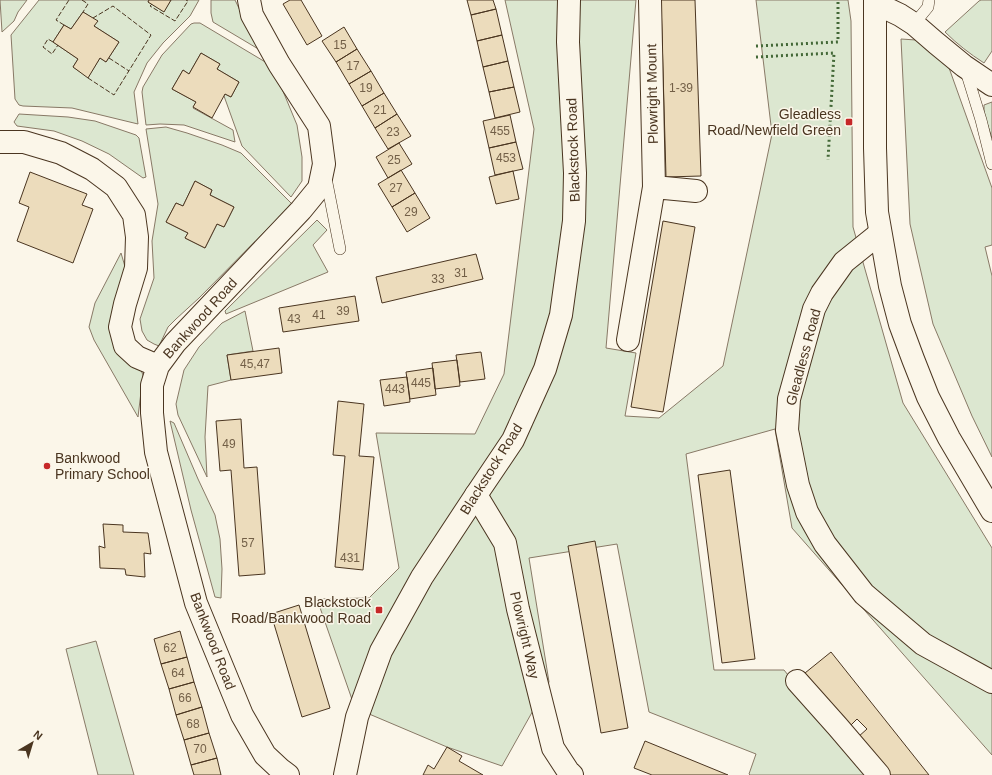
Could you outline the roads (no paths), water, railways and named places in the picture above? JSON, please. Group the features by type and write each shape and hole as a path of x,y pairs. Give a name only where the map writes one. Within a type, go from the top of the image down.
{"street":[{"name":"Bankwood Road","path":"249,0 252,15 279,64 319,126 324,164 319,188 301,210 174,343 158,366 152,385 152,413 156,452 196,603 242,715 265,755 288,775"},
{"name":"Blackstock Road","path":"345,775 357,717 381,651 422,577 513,440 545,369 561,315 574,221 576,173 568,42 569,0"},
{"name":"Plowright Mount","path":"628,340 654,187 650,0"},
{"path":"992,85 964,66 914,24 875,2 875,148 877,212 892,294 912,359 928,397 949,438 992,511"},
{"path":"0,142 24,142 61,153 92,169 116,186 134,215 137,237 136,268 120,327 126,346 137,358 158,366"},
{"path":"654,187 696,191"},
{"name":"Gleadless Road","path":"880,233 844,262 822,293 814,310 789,399 787,430 798,485 808,512 825,544 864,594 923,644 992,682"},
{"name":"Plowright Way","path":"476,495 505,543 518,609 553,748 572,775"},
{"path":"797,681 838,726 879,775"}],"lane":[{"path":"914,24 928,7 929,0"},
{"path":"964,66 981,120 992,164"},
{"path":"324,164 340,249"}],"place":[{"name":"Gleadless Road/Newfield Green","path":"849,122"},
{"name":"Bankwood Primary School","path":"47,466"},
{"name":"Blackstock Road/Bankwood Road","path":"379,610"}]}
